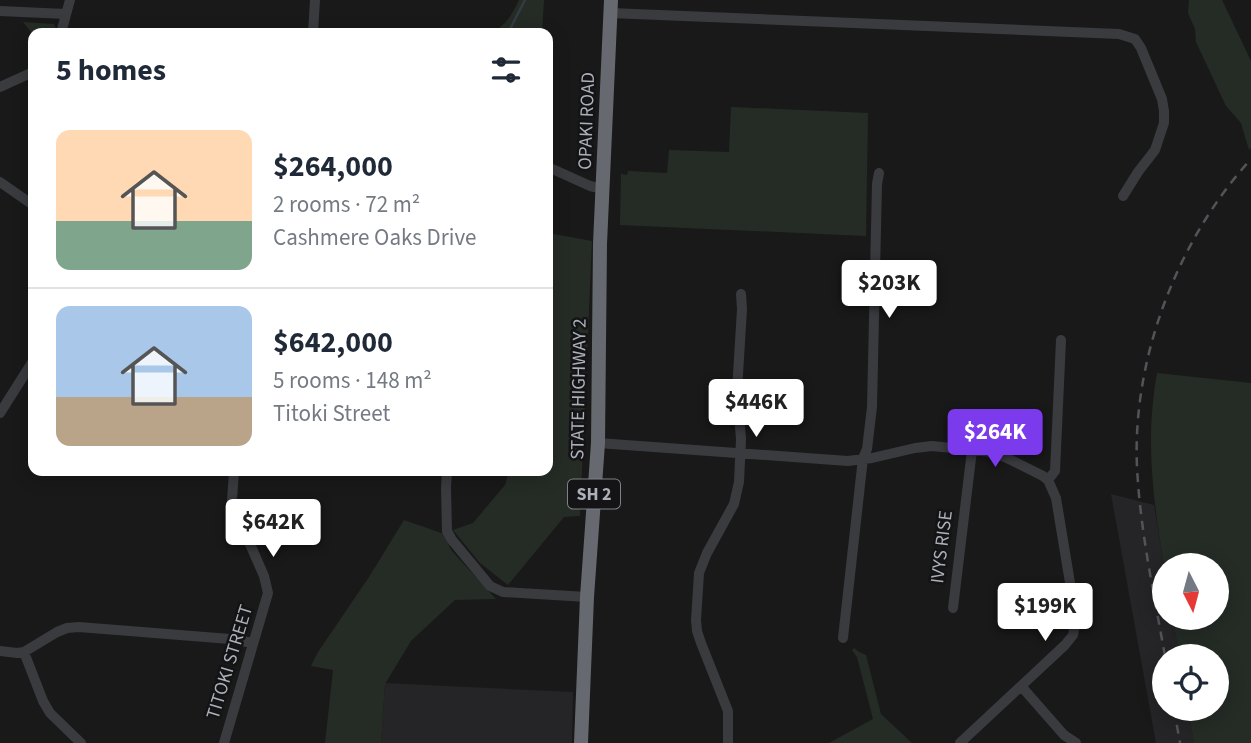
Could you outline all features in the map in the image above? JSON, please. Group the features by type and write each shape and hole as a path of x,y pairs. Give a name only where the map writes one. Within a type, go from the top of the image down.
{"highway":[{"name":"OPAKI ROAD","path":"600,244 611,6"},
{"name":"STATE HIGHWAY 2","path":"581,743 587,597 598,443 600,244"}],"street":[{"path":"62,28 70,0"},
{"path":"313,28 315,0"},
{"path":"611,6 1126,35 1135,39 1141,48 1162,99 1164,122 1155,150 1123,196"},
{"path":"0,11 66,14"},
{"path":"0,87 28,74"},
{"path":"553,169 590,186 604,189"},
{"path":"843,638 863,458 867,449 872,407 879,173"},
{"path":"0,196 3,184 28,202"},
{"path":"727,743 728,712 697,631 697,596 699,573 734,504 739,482 741,453 737,391 741,294"},
{"path":"1048,481 1055,471 1061,340"},
{"path":"0,413 28,369"},
{"path":"598,443 848,460 923,446 999,454 1043,476 1056,498 1076,627 1065,645 960,743"},
{"name":"IVYS RISE","path":"953,608 972,450"},
{"name":"TITOKI STREET","path":"224,743 268,593 264,576 232,500 234,476"},
{"path":"447,476 447,531 490,586 503,592 587,597"},
{"path":"0,651 24,652 57,632 79,627 253,643"},
{"path":"24,652 50,713 81,743"},
{"path":"1021,686 1064,735 1076,743"}],"shaded area":[{"path":"519,0 544,0 542,28 499,28"},
{"path":"1189,0 1222,0 1251,61 1249,150 1241,123 1226,106 1196,42 1195,29 1188,13"},
{"path":"23,22 54,24 56,28 28,28"},
{"path":"731,107 868,113 866,236 620,225 621,174 627,175 628,171 667,173 669,150 729,152"},
{"path":"553,234 592,241 580,516 564,517 508,585 480,563 453,530 473,523 505,485 508,476 553,476"},
{"path":"1157,373 1251,383 1251,743 1194,743 1190,721 1229,721 1229,644 1177,644 1175,630 1229,630 1229,553 1162,553 1152,469 1153,398"},
{"path":"1111,494 1154,505 1162,553 1152,553 1152,630 1175,630 1177,644 1152,644 1152,721"},
{"path":"404,520 444,534 451,550 496,599 455,600 411,641 385,684 381,743 325,743 333,670 311,666"},
{"path":"854,648 866,655 881,714 912,743 829,743 873,719 857,657 852,650"},
{"path":"385,683 573,692 572,743 381,743"},
{"path":"1152,721 1190,721 1194,743 1156,743"}],"waterway":[{"path":"511,28 525,0"}],"railway":[{"path":"1163,644 1148,562 1137,467 1137,426 1142,384 1165,302 1182,263 1225,191 1251,159"},
{"path":"1176,721 1180,743"}]}
